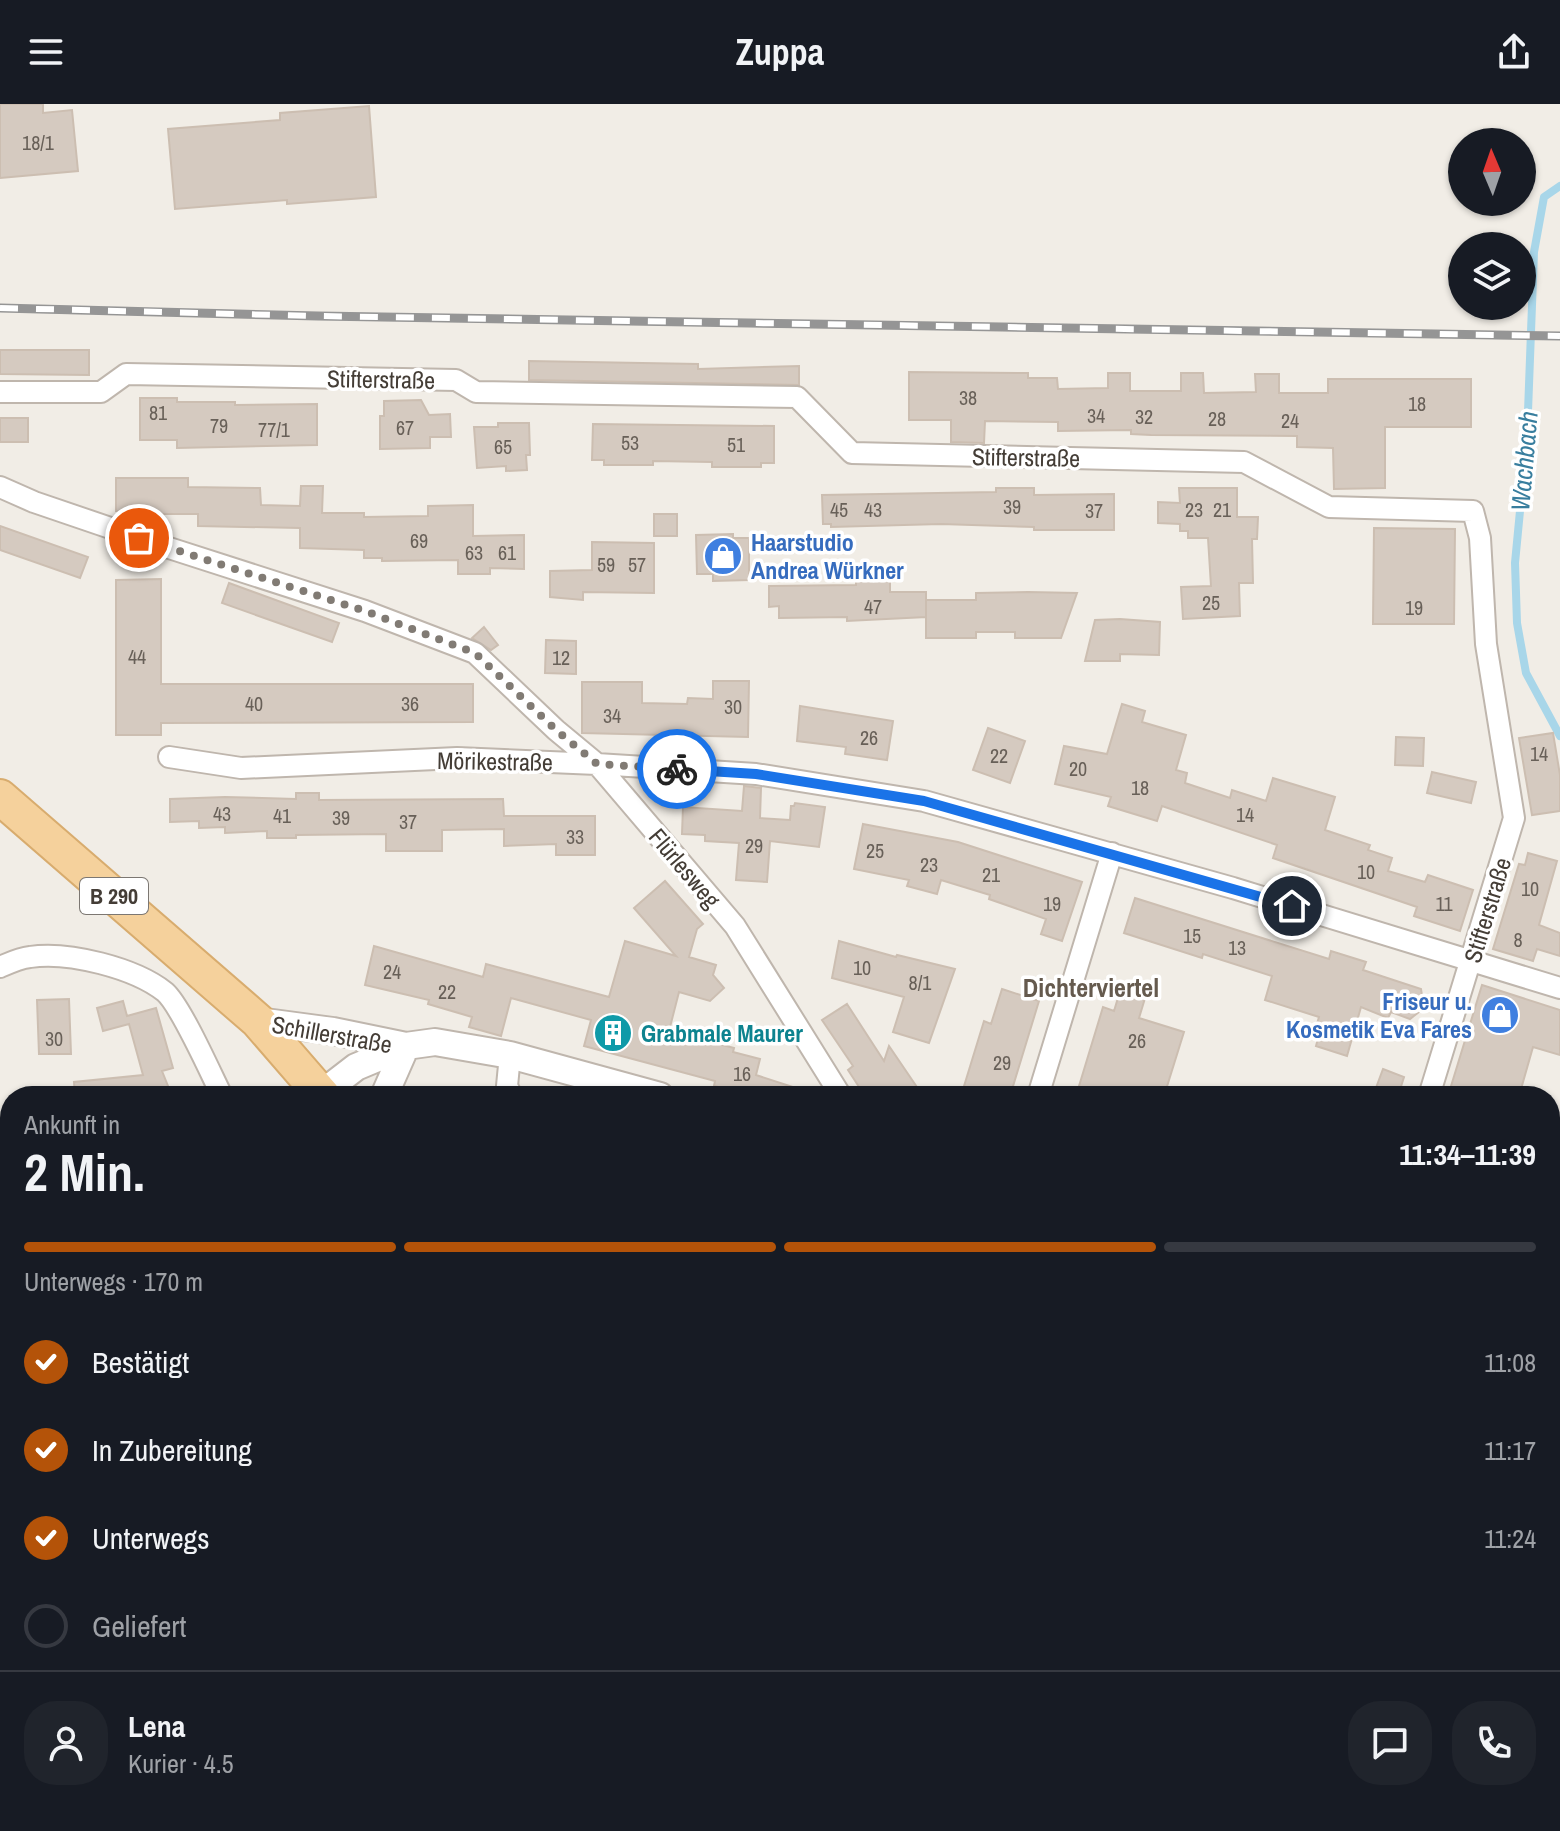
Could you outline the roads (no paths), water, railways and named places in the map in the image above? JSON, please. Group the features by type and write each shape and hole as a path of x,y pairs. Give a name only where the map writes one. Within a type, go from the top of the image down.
{"main road":[{"name":"B 290","path":"0,797 258,1021 314,1086"}],"street":[{"name":"Stifterstraße","path":"0,392 101,392 126,374 456,380 476,392 797,397 852,453 1244,462 1329,507 1473,511 1480,538 1486,644 1514,818 1432,1086"},
{"name":"Flürlesweg","path":"0,487 34,502 166,547 365,611 475,653 556,730 597,764 735,926 835,1086"},
{"name":"Mörikestraße","path":"169,757 241,768 457,758 597,764 756,774 924,801 1112,853 1560,988"},
{"path":"1041,1086 1112,853"},
{"path":"0,967 28,957 67,955 124,970 167,993 217,1086"},
{"name":"Schillerstraße","path":"258,1021 333,1031 406,1046"},
{"name":"Schillerstraße","path":"333,1086 356,1067 406,1046 435,1042 510,1055 623,1086"},
{"name":"Schillerstraße","path":"388,1086 406,1046"},
{"path":"507,1086 510,1055"}],"waterway":[{"name":"Wachbach","path":"1560,186 1544,197 1534,252 1527,438 1515,563 1517,623 1526,673 1560,736"}],"railway":[{"path":"0,308 1560,336"}],"place":[{"name":"Haarstudio Andrea Würkner","path":"723,556"},
{"name":"Friseur u. Kosmetik Eva Fares","path":"1500,1015"},
{"name":"Grabmale Maurer","path":"613,1033"}],"district":[{"name":"Dichterviertel","path":"1091,987"}]}
